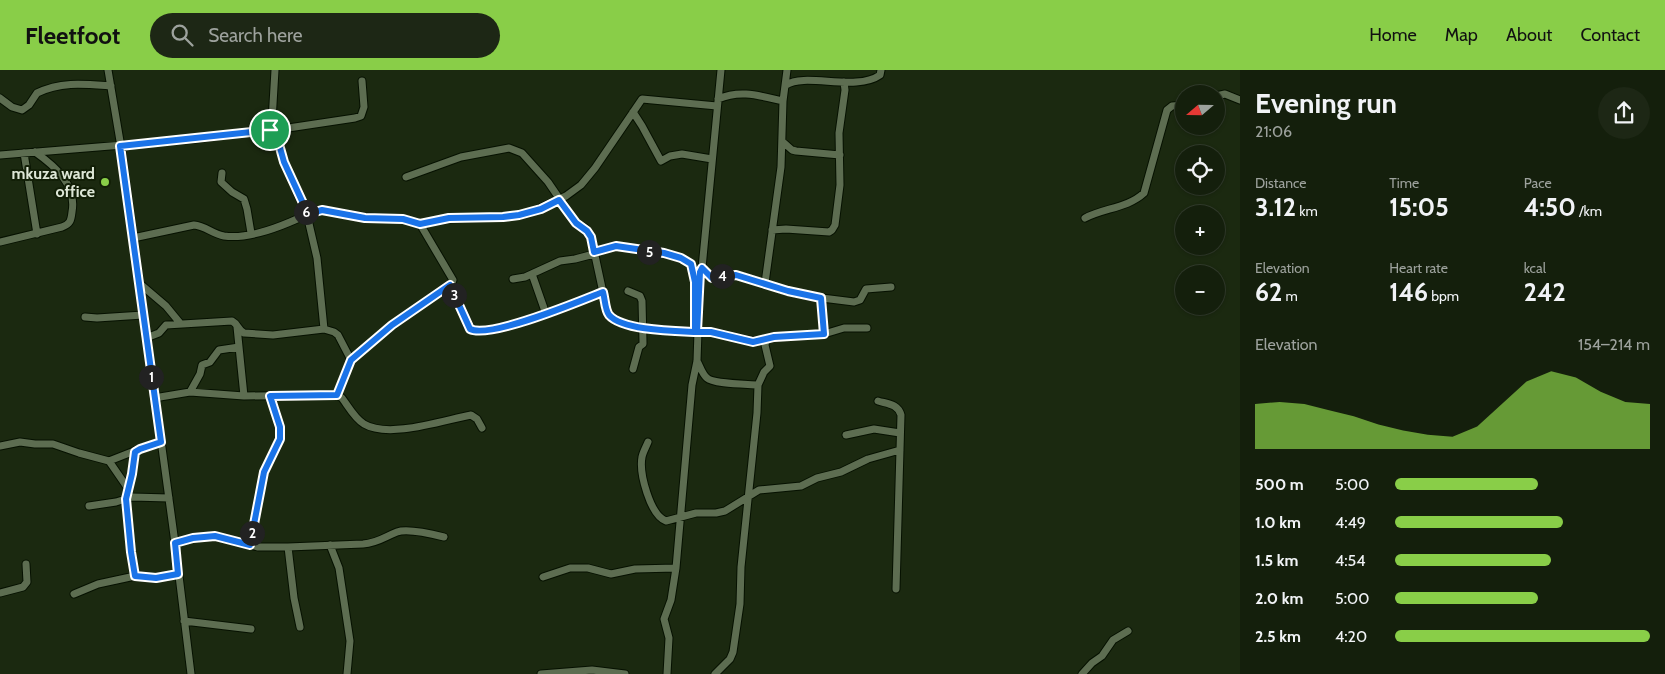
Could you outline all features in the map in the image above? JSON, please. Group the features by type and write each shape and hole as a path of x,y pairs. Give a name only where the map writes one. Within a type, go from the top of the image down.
{"street":[{"path":"108,70 169,498 191,674"},
{"path":"275,70 272,130 284,162 308,214 317,258 324,329"},
{"path":"696,332 700,272 702,268 721,70"},
{"path":"765,283 781,168 787,70"},
{"path":"786,86 799,81 844,82 870,80 880,75 880,70"},
{"path":"0,156 272,130 361,116 364,107 362,82"},
{"path":"772,230 829,232 835,225 840,184 839,133 845,90 844,82"},
{"path":"0,98 12,107 22,110 30,105 37,93 64,85 76,83 111,86"},
{"path":"133,238 194,225 201,226 213,233 234,236 272,230 322,210 365,218 403,219 420,224 449,218 503,217 524,214 541,209 574,192 595,168 642,99 718,102 731,93 784,101"},
{"path":"1225,94 1240,100"},
{"path":"1085,218 1103,210 1127,204 1144,193 1167,110 1175,106"},
{"path":"632,112 661,161 670,156 682,154 712,159"},
{"path":"783,142 796,151 840,155"},
{"path":"406,177 461,157 509,148 522,153 548,182 576,223 587,231 591,237 610,316 636,328 711,332 749,341 766,340 774,337 824,334 844,328 866,328"},
{"path":"0,242 37,234 68,225 71,222 73,208 71,191 59,170 34,152"},
{"path":"24,153 37,234"},
{"path":"222,173 222,184 244,199 251,233"},
{"path":"337,395 351,360 392,325 450,285 453,280 420,224"},
{"path":"513,279 532,274 560,260 576,259 616,246 664,253 681,258 691,264 695,282 697,361 692,385 676,568 671,600 664,619 669,638 668,674"},
{"path":"702,268 712,278 736,275 788,291 821,298 858,301 862,298 866,289 891,287"},
{"path":"532,274 546,314"},
{"path":"139,282 166,306 180,323"},
{"path":"450,285 470,329 476,332 494,330 546,314 603,292"},
{"path":"628,291 641,297 643,328 643,344 639,347 632,369"},
{"path":"821,298 824,334"},
{"path":"85,317 143,315"},
{"path":"146,338 159,333 166,324 180,323 232,321 244,333 272,335 324,329 338,335 351,360"},
{"path":"237,326 244,396"},
{"path":"715,674 730,660 733,652 740,604 741,567 757,413 758,385 764,372 770,366 765,346 766,340"},
{"path":"190,392 200,374 202,365 210,362 219,350 239,347"},
{"path":"697,361 708,380 758,385"},
{"path":"154,398 190,392 244,396 337,395 342,398 363,424 369,427 394,430 422,427 471,415 477,419 482,428"},
{"path":"250,545 264,472 280,439 280,427 270,396"},
{"path":"878,401 895,406 900,410 896,589"},
{"path":"846,435 874,429 900,432"},
{"path":"0,446 20,442 53,444 109,461 161,442"},
{"path":"648,442 643,454 642,464 649,501 660,519 666,521 696,514 726,511 763,489 801,486 816,478 841,472 881,454 900,450"},
{"path":"135,576 126,499 135,452 137,450"},
{"path":"109,461 129,490"},
{"path":"89,506 116,502 132,497 169,498"},
{"path":"175,543 193,538 215,536 250,545 288,548 376,543 402,531 444,537"},
{"path":"330,545 339,568 350,641 347,674"},
{"path":"288,548 294,598 300,627"},
{"path":"0,593 23,587 27,582 26,564"},
{"path":"544,577 570,568 588,568 610,574 635,570 676,568"},
{"path":"74,594 98,584 135,576 156,578 178,574"},
{"path":"184,621 251,629"},
{"path":"1082,674 1102,656 1112,640 1128,630"},
{"path":"541,674 592,670 625,674"}],"place":[{"name":"mkuza ward office","path":"105,182"}],"route":[{"path":"270,130 120,146 161,442 135,452 134,467 126,499 135,576 156,578 178,574 175,543 193,538 215,536 250,545 259,490 268,462 278,446 281,433 270,396 337,395 351,360 392,325 450,285 470,329 476,332 494,330 535,318 603,292 607,311 610,316 617,320 636,328 670,331 697,332 700,272 702,268 712,278 736,275 788,291 821,298 824,334 774,337 753,342 711,332 704,332 697,332 695,332 694,301 695,282 691,264 681,258 664,253 616,246 594,252 591,237 587,231 576,223 562,201 559,200 541,209 519,215 449,218 420,224 403,219 365,218 322,210 308,214 284,162 275,130 270,130"}]}
